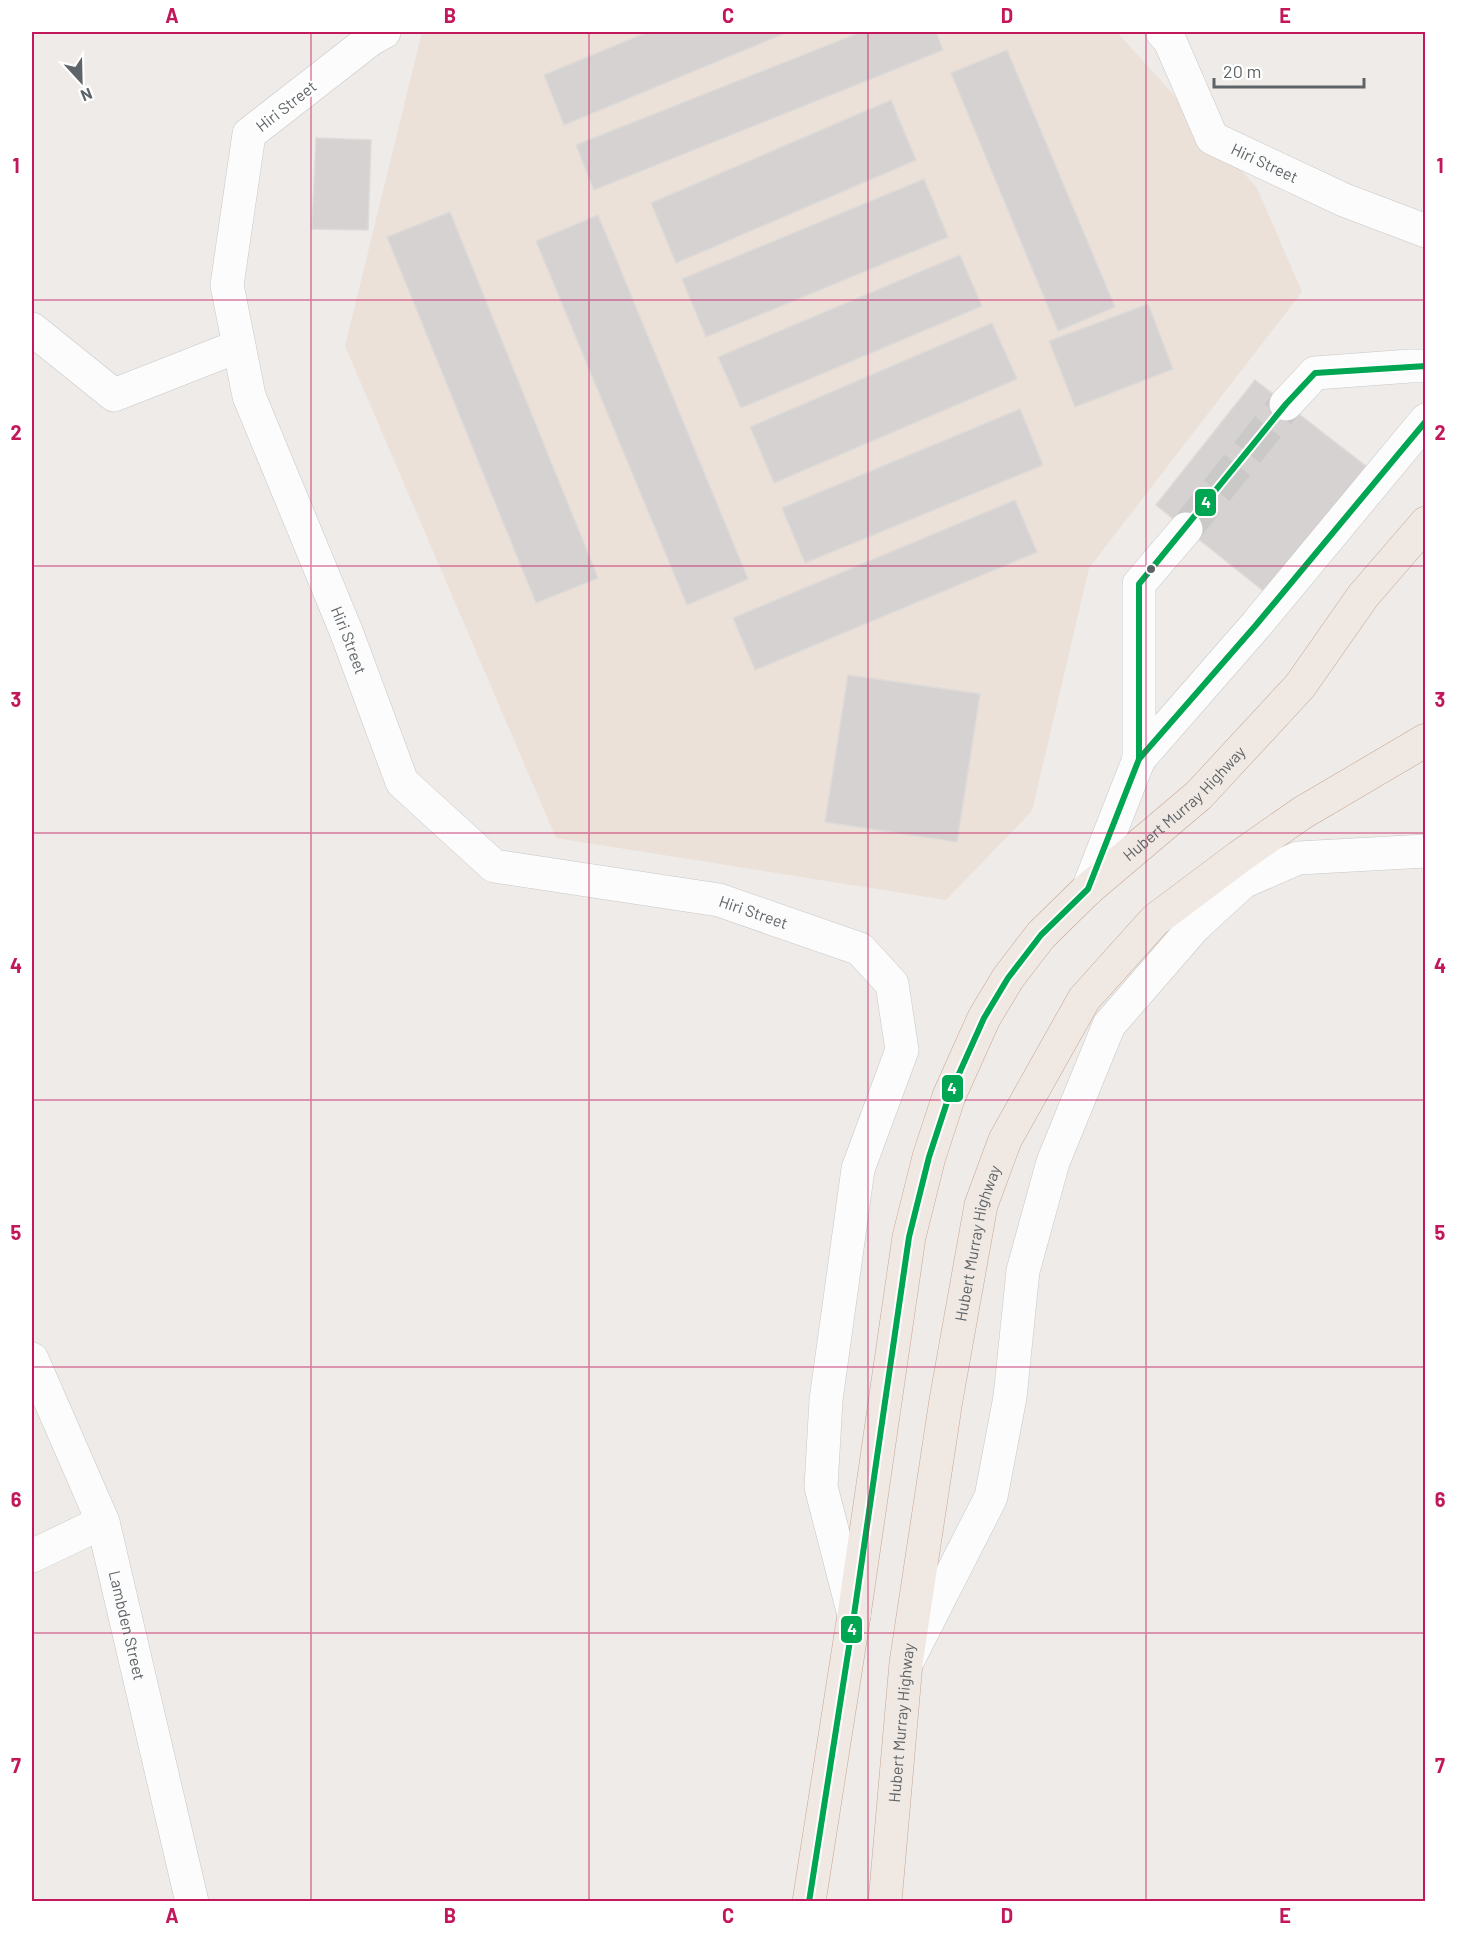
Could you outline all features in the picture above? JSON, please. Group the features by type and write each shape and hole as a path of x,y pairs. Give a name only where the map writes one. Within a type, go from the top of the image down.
{"highway":[{"name":"Hubert Murray Highway","path":"809,1902 854,1615 909,1237 928,1157 950,1096 984,1018 1002,988 1041,935 1088,889 1199,795 1300,686 1364,596 1425,523"},
{"name":"Hubert Murray Highway","path":"885,1902 906,1664 946,1400 981,1205 1005,1140 1084,999 1155,920 1302,813 1425,741"}],"street":[{"name":"Hiri Street","path":"1162,32 1170,41 1212,138 1344,200 1425,231"},
{"name":"Hiri Street","path":"373,34 249,134 227,285 249,396 346,631 402,782 494,866 719,900 860,949 892,984 902,1050 858,1169 825,1422 821,1486 854,1615"},
{"path":"32,329 114,395 239,346"},
{"path":"1286,404 1315,373 1425,366"},
{"path":"1088,889 1139,759 1256,625 1425,420"},
{"path":"1139,759 1139,584 1185,529"},
{"path":"906,1664 991,1497 1010,1397 1023,1271 1053,1162 1109,1025 1195,926 1243,882 1298,858 1425,851"},
{"name":"Lambden Street","path":"32,1359 103,1522 192,1902"},
{"path":"32,1556 103,1522"}],"shaded area":[{"path":"422,32 1117,32 1257,188 1302,292 1089,568 1032,811 946,900 556,838 345,346"}],"building":[{"path":"648,32 788,32 564,125 544,75"},
{"path":"861,32 936,32 943,50 594,190 576,145"},
{"path":"1007,50 1115,307 1058,331 951,73"},
{"path":"891,100 916,160 676,263 651,203"},
{"path":"316,138 371,140 368,230 312,229"},
{"path":"924,179 948,237 706,337 682,279"},
{"path":"450,212 598,578 536,603 387,237"},
{"path":"598,215 748,579 687,605 536,241"},
{"path":"960,255 982,306 741,408 718,357"},
{"path":"1148,304 1173,369 1075,407 1049,341"},
{"path":"992,323 1017,379 774,483 750,427"},
{"path":"1255,380 1367,467 1266,593 1156,505"},
{"path":"1020,409 1043,465 805,563 782,508"},
{"path":"1015,500 1037,552 755,670 733,618"},
{"path":"848,675 980,694 957,842 825,822"}],"tunnel":[{"path":"1186,529 1286,404"}],"transit line":[{"name":"4","path":"1139,759 1139,584 1286,404 1315,373 1426,366"},
{"name":"4","path":"809,1902 854,1615 909,1237 929,1157 949,1096 984,1018 1008,978 1041,935 1088,889 1139,759 1256,625 1426,421"}]}
